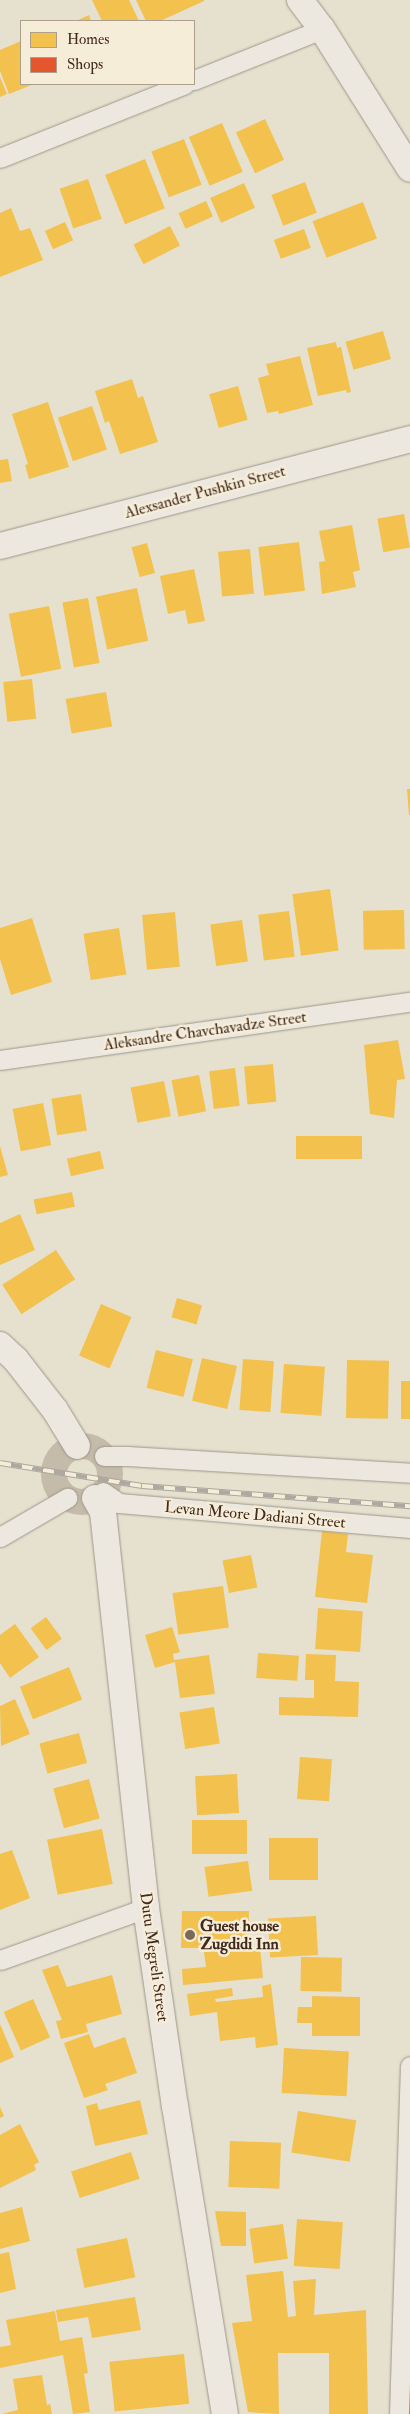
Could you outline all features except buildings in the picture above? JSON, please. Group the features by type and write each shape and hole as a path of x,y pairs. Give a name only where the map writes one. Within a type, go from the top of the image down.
{"street":[{"path":"300,0 322,29 410,169"},
{"path":"195,80 322,29"},
{"path":"0,158 182,85"},
{"name":"Alexsander Pushkin Street","path":"0,546 410,439"},
{"name":"Aleksandre Chavchavadze Street","path":"0,1060 410,1002"},
{"path":"0,1345 16,1360 55,1410 77,1446"},
{"path":"104,1456 410,1474"},
{"name":"Levan Meore Dadiani Street","path":"99,1495 118,1503 410,1528"},
{"name":"Dutu Megreli Street","path":"99,1495 103,1512 146,1908 175,2106 226,2414"},
{"path":"0,1537 67,1498"},
{"path":"0,1960 146,1908"},
{"path":"399,2414 405,2316 410,2066"}],"tunnel":[{"path":"82,1446 93,1448 102,1454 108,1463 110,1474 108,1485 102,1494 93,1500 82,1502 71,1500 62,1494 56,1485 54,1474 56,1463 62,1454 71,1448 82,1446"}],"railway":[{"path":"0,1463 142,1486 410,1506"}],"place":[{"name":"Guest house Zugdidi Inn","path":"190,1935"}]}
